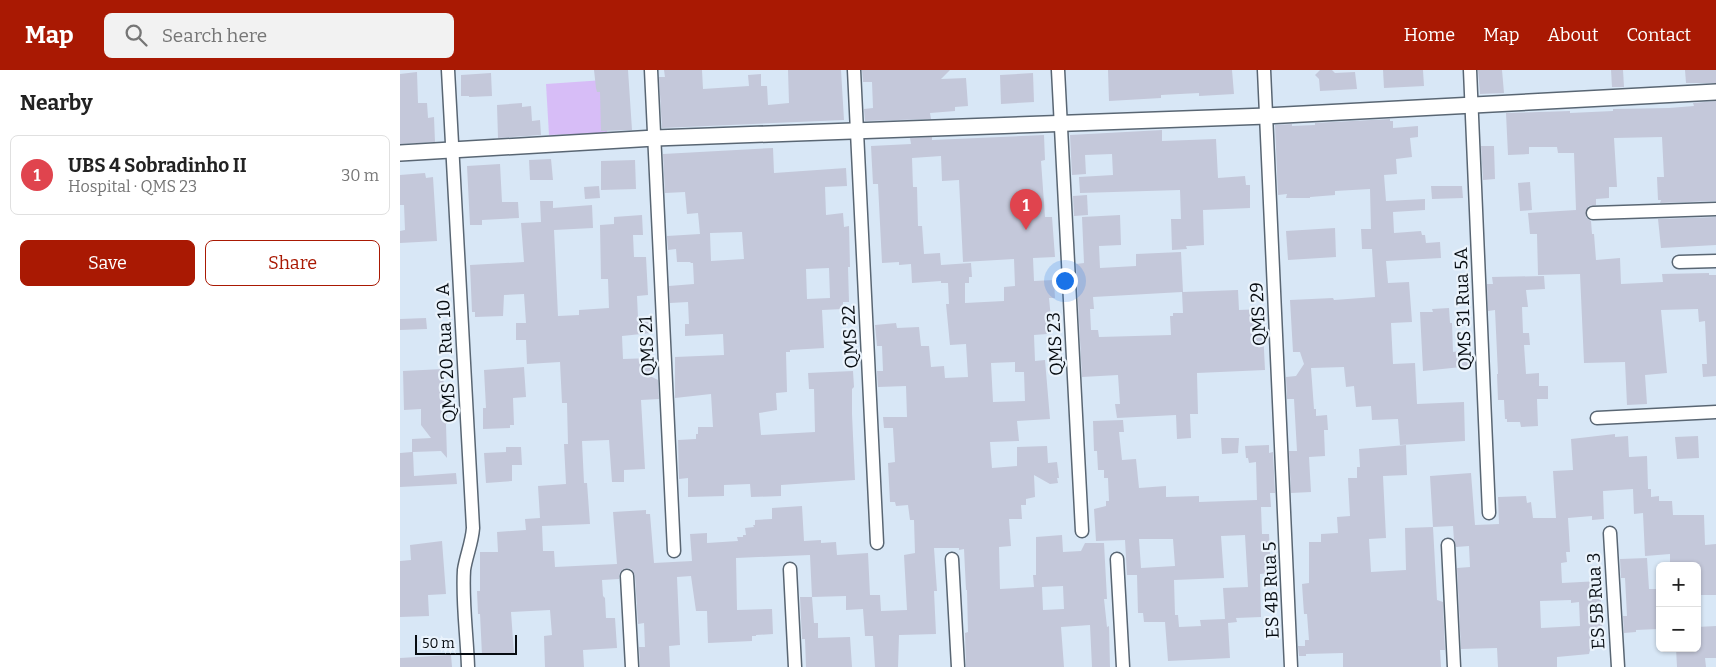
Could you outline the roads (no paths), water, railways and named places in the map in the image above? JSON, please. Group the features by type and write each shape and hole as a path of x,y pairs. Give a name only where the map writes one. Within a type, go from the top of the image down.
{"street":[{"name":"QMS 20 Rua 10 A","path":"448,70 473,528 464,567 468,667"},
{"name":"QMS 21","path":"652,70 674,551"},
{"name":"QMS 22","path":"854,70 877,543"},
{"name":"QMS 23","path":"1058,70 1082,531"},
{"name":"QMS 29","path":"1264,70 1285,511"},
{"name":"QMS 31 Rua 5A","path":"1470,70 1489,513"},
{"path":"400,153 655,138 1266,116 1716,92"},
{"path":"1593,213 1716,209"},
{"path":"1679,262 1716,261"},
{"path":"1597,418 1716,412"},
{"name":"ES 4B Rua 5","path":"1285,511 1291,667"},
{"name":"ES 5B Rua 3","path":"1610,532 1618,667"},
{"path":"1448,544 1454,667"},
{"path":"952,559 958,667"},
{"path":"1117,559 1123,667"},
{"path":"790,569 795,667"},
{"path":"628,576 632,667"}],"place":[{"name":"UBS 4 Sobradinho II","path":"1026,230"}]}
